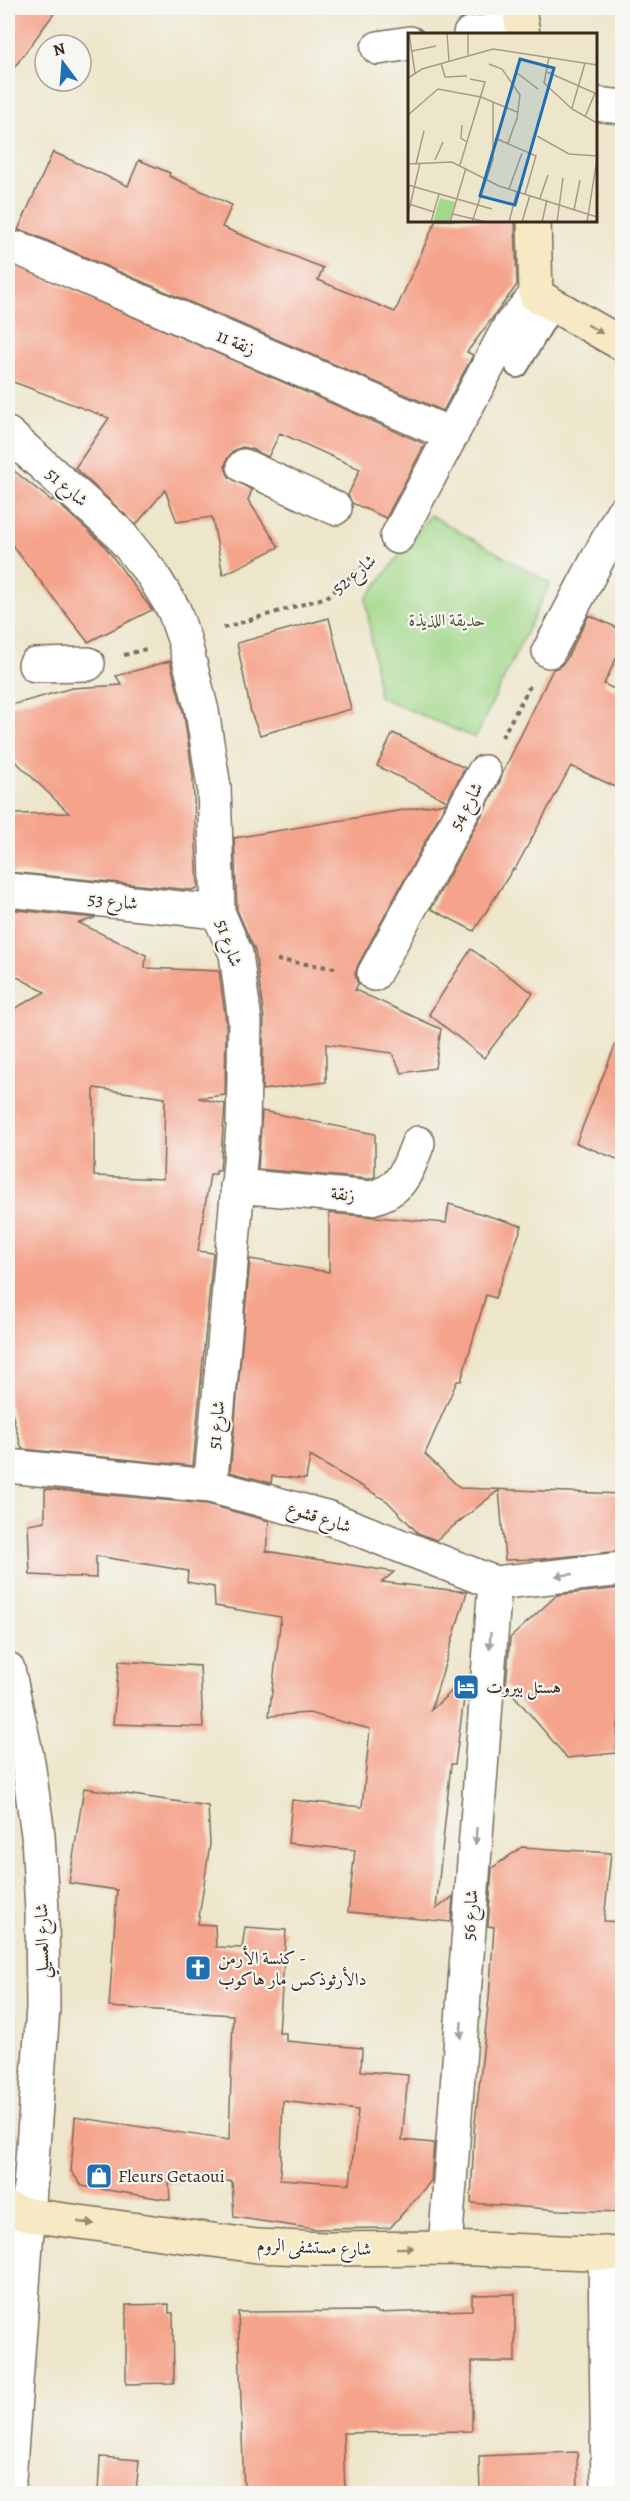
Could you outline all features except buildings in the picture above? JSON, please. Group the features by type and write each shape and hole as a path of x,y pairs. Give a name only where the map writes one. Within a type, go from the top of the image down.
{"street":[{"path":"475,33 521,23"},
{"path":"597,104 622,107"},
{"path":"534,222 545,300"},
{"name":"زنقة 11","path":"20,249 452,435"},
{"path":"545,300 622,344"},
{"path":"397,537 509,327 545,300"},
{"name":"شارع 51","path":"8,434 118,532 152,574 174,610 184,639 202,711 211,761 218,855 218,912 236,954 245,1021 243,1127 210,1486"},
{"path":"244,466 335,508"},
{"path":"549,651 622,513"},
{"path":"35,665 88,664"},
{"name":"شارع 54","path":"374,974 484,772"},
{"name":"شارع 53","path":"8,890 218,912"},
{"name":"زنقة","path":"237,1186 371,1198 385,1195 395,1189 402,1180 418,1143"},
{"name":"شارع قشوع","path":"8,1466 210,1486 329,1518 495,1583 622,1569"},
{"name":"شارع 56","path":"445,2248 495,1583"},
{"name":"شارع العسيلي","path":"8,1669 28,1762 38,1835 42,1911 43,2008 18,2212 8,2493"},
{"name":"شارع مستشفى الروم","path":"18,2212 257,2246 614,2253"},
{"path":"608,2493 614,2253"}],"lane":[{"path":"518,366 545,300"}],"path":[{"name":"شارع 52","path":"88,664 184,639 327,597 397,537"},
{"name":"شارع 54","path":"484,772 549,651"},
{"path":"236,954 374,974"}],"green space":[{"name":"حديقة اللذيذة","path":"430,515 550,583 475,738 379,697 366,599"}],"place":[{"name":"هستل بيروت","path":"466,1687"},
{"name":"كنسة الأرمن - دالأرثوذكس مار هاكوب","path":"198,1968"},
{"name":"Fleurs Getaoui","path":"99,2176"}]}
